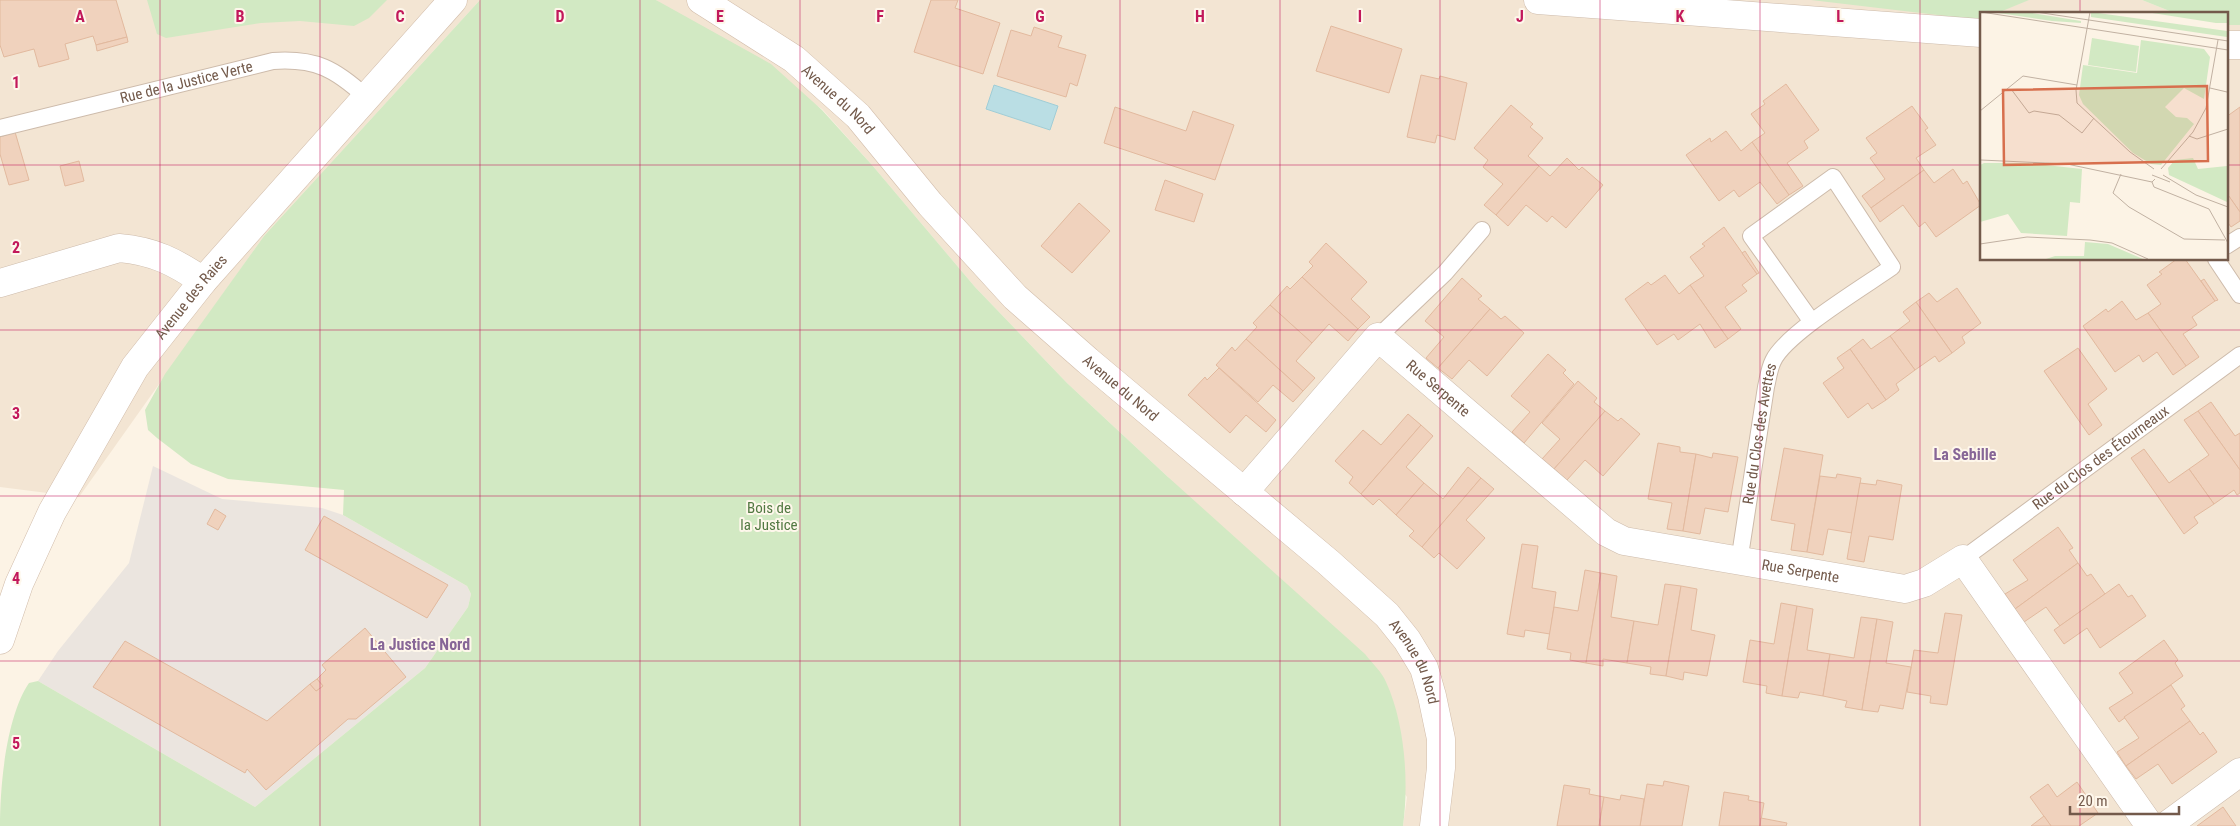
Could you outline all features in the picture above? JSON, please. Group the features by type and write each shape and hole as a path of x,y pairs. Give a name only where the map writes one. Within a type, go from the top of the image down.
{"street":[{"name":"Avenue des Raies","path":"0,640 19,584 52,512 135,367 203,281 453,0"},
{"name":"Avenue du Nord","path":"701,0 794,59 858,116 930,204 1015,297 1095,368 1328,562 1387,615 1407,640 1424,668 1432,696 1441,739 1441,768 1434,826"},
{"path":"1538,0 1980,34"},
{"path":"0,283 119,248 132,249 167,258 203,281"},
{"path":"1244,492 1378,338"},
{"name":"Rue Serpente","path":"1378,338 1606,532 1624,541 1905,589 1932,579 1962,559"},
{"path":"1962,559 2150,826"},
{"path":"2166,826 2240,772"}],"lane":[{"name":"Rue de la Justice Verte","path":"0,128 273,61 298,60 326,68 346,79 366,97"},
{"name":"Rue du Clos des Avettes","path":"1739,562 1766,387 1773,360 1791,340 1812,322 1892,267 1833,177 1751,236 1812,322"},
{"path":"1378,338 1445,273 1482,230"},
{"path":"2228,245 2240,237"},
{"path":"2217,260 2240,294"},
{"name":"Rue du Clos des Étourneaux","path":"1962,559 2240,355"}],"shaded area":[{"path":"0,0 480,0 264,236 79,497 0,487"},
{"path":"656,0 2142,0 2172,12 1980,12 1980,260 2228,260 2228,25 2240,25 2240,826 1403,826 1407,797 1168,477 1067,383 975,287 822,109"},
{"path":"153,466 222,499 322,508 343,515 467,586 471,594 468,607 425,668 255,807 38,681 58,651 129,563"}],"green space":[{"path":"147,0 387,0 369,18 354,26 300,21 261,23 166,38 157,34"},
{"name":"Bois de la Justice","path":"480,0 656,0 771,64 822,110 872,165 975,287 1067,383 1168,477 1365,654 1377,668 1384,678 1392,698 1401,734 1406,791 1403,826 0,826 1,792 6,752 15,714 21,697 29,683 38,681 255,807 425,668 468,607 471,594 467,586 343,515 344,490 228,479 191,464 157,438 148,430 145,410 165,374 264,236"},
{"path":"1811,0 2029,0 2000,12 1980,12 1980,20"},
{"path":"2142,0 2240,0 2240,25 2228,25 2228,12 2172,12"}],"water":[{"path":"994,85 1058,106 1050,130 986,109"}],"building":[{"path":"0,0 116,0 127,37 96,45 93,36 65,44 69,59 39,67 34,49 4,57 0,45"},
{"path":"931,0 958,0 955,8 1000,23 983,74 914,52"},
{"path":"1331,26 1402,49 1389,93 1316,71"},
{"path":"1034,27 1062,36 1058,47 1086,55 1077,86 1070,83 1066,97 997,76 1011,30 1031,36"},
{"path":"127,37 128,42 97,51 96,45"},
{"path":"1421,75 1439,79 1440,76 1467,83 1455,140 1437,135 1435,143 1407,137"},
{"path":"1786,84 1819,130 1804,141 1808,148 1787,163 1803,186 1789,195 1752,142 1765,133 1751,114 1765,104 1763,101"},
{"path":"1511,105 1533,124 1530,127 1543,138 1528,156 1539,166 1496,215 1484,205 1503,184 1483,167 1488,160 1474,148"},
{"path":"1912,106 1928,128 1925,130 1936,145 1916,158 1924,170 1871,208 1862,196 1885,179 1870,158 1877,153 1866,138"},
{"path":"1115,107 1186,131 1193,111 1234,125 1215,180 1104,143"},
{"path":"2240,107 2240,212 2228,195 2228,116"},
{"path":"1726,131 1741,151 1752,142 1789,195 1777,204 1760,182 1739,197 1734,190 1719,201 1686,155 1710,138 1711,142"},
{"path":"15,132 29,180 9,185 0,154 0,137"},
{"path":"1567,158 1579,170 1582,167 1603,185 1566,228 1552,216 1547,222 1526,205 1508,226 1496,215 1539,166 1550,176"},
{"path":"79,161 84,181 65,186 60,166"},
{"path":"1953,169 1963,184 1967,181 1980,206 1936,237 1925,222 1919,227 1903,205 1880,222 1871,208 1924,170 1934,183"},
{"path":"1165,180 1203,194 1194,222 1155,210"},
{"path":"2228,195 2240,212 2240,221 2231,227 2228,223"},
{"path":"1079,203 1110,231 1072,273 1041,246"},
{"path":"1724,227 1757,274 1742,285 1747,291 1725,307 1741,329 1728,339 1690,285 1704,276 1690,257 1705,246 1702,244"},
{"path":"1326,243 1367,282 1351,299 1370,317 1358,329 1302,277 1313,266 1309,262"},
{"path":"1745,251 1759,273 1757,274 1742,253"},
{"path":"2176,260 2186,260 2215,301 2192,317 2197,325 2183,334 2199,357 2186,366 2148,313 2161,304 2147,285 2162,274 2159,272"},
{"path":"1665,275 1679,294 1690,285 1728,339 1715,348 1700,324 1678,340 1674,334 1657,345 1625,299 1648,282 1651,285"},
{"path":"1302,277 1358,329 1348,341 1329,324 1312,343 1270,305 1287,286 1290,289"},
{"path":"1462,278 1482,296 1478,299 1490,309 1438,368 1426,358 1444,337 1425,321"},
{"path":"2204,279 2218,300 2215,301 2201,281"},
{"path":"1957,288 1981,323 1962,337 1965,343 1952,353 1916,302 1929,293 1937,302"},
{"path":"2122,301 2136,320 2148,313 2186,366 2173,375 2157,352 2143,362 2139,355 2115,372 2083,326 2106,309 2108,312"},
{"path":"1916,302 1952,353 1939,362 1935,356 1915,370 1890,336 1910,321 1903,312"},
{"path":"1270,305 1312,343 1296,361 1315,378 1303,391 1246,339 1257,327 1253,323"},
{"path":"1490,309 1501,319 1505,316 1524,333 1487,376 1469,360 1452,379 1438,368"},
{"path":"1890,336 1915,370 1896,384 1899,390 1886,400 1850,349 1863,339 1871,349"},
{"path":"1246,339 1303,391 1293,402 1273,385 1258,402 1216,365 1232,347 1235,351"},
{"path":"2078,348 2107,389 2088,404 2102,425 2089,435 2044,371"},
{"path":"1850,349 1886,400 1872,409 1868,403 1848,418 1823,383 1844,368 1837,358"},
{"path":"1548,354 1566,370 1563,373 1574,384 1524,443 1512,432 1530,412 1511,396"},
{"path":"1219,368 1276,420 1266,432 1246,415 1230,433 1188,395 1205,377 1207,380"},
{"path":"1578,381 1597,398 1594,402 1605,411 1554,469 1542,459 1560,439 1542,423"},
{"path":"2211,402 2235,436 2240,433 2240,470 2198,411"},
{"path":"1605,411 1618,421 1621,418 1640,434 1603,476 1585,460 1567,480 1554,469"},
{"path":"2198,411 2240,470 2240,493 2237,495 2234,490 2214,504 2189,469 2209,455 2184,420"},
{"path":"1408,414 1421,425 1361,494 1349,483 1353,477 1335,461 1363,430 1381,445"},
{"path":"1421,425 1433,436 1406,467 1424,483 1396,515 1379,499 1373,505 1361,494"},
{"path":"1658,443 1680,447 1680,452 1696,454 1683,531 1667,529 1672,503 1648,499"},
{"path":"1784,448 1823,455 1807,552 1791,550 1795,524 1771,520"},
{"path":"2144,449 2169,483 2189,469 2214,504 2194,517 2198,523 2184,534 2131,458"},
{"path":"1713,453 1738,457 1728,512 1705,508 1700,534 1683,531 1696,454 1712,458"},
{"path":"1468,467 1481,478 1422,547 1409,536 1414,531 1396,515 1424,483 1443,499"},
{"path":"1837,474 1861,478 1852,533 1828,529 1823,555 1807,552 1820,476 1836,478"},
{"path":"1481,478 1494,489 1466,520 1485,538 1457,569 1439,553 1434,558 1422,547"},
{"path":"1877,480 1902,485 1893,540 1869,536 1864,562 1847,559 1860,483 1876,485"},
{"path":"215,509 226,516 218,530 207,524"},
{"path":"324,516 448,585 427,618 305,550"},
{"path":"2058,527 2073,548 2069,550 2078,563 2015,609 2005,594 2028,580 2013,560"},
{"path":"1522,544 1538,546 1532,588 1556,592 1550,634 1525,630 1524,637 1507,634"},
{"path":"2078,563 2087,576 2091,574 2105,594 2060,626 2046,607 2024,622 2015,609"},
{"path":"1585,570 1601,573 1586,663 1570,660 1571,653 1547,649 1554,607 1578,611"},
{"path":"1601,573 1617,576 1611,617 1634,621 1627,663 1603,659 1603,666 1586,663"},
{"path":"1665,584 1681,586 1666,676 1650,674 1651,667 1627,663 1634,621 1658,625"},
{"path":"2119,584 2128,597 2132,595 2146,616 2100,648 2087,628 2064,644 2054,630"},
{"path":"1681,586 1697,589 1691,630 1715,635 1707,676 1684,672 1683,680 1666,676"},
{"path":"1781,603 1797,606 1782,696 1766,693 1767,686 1743,682 1750,640 1774,644"},
{"path":"1797,606 1813,609 1807,650 1830,654 1823,696 1800,692 1798,698 1782,696"},
{"path":"1945,613 1962,615 1947,705 1930,703 1931,696 1907,692 1914,650 1938,653"},
{"path":"1861,617 1877,619 1862,710 1845,707 1847,701 1823,696 1830,654 1854,658"},
{"path":"1877,619 1893,622 1886,663 1911,667 1903,709 1880,705 1878,712 1862,710"},
{"path":"365,628 406,677 356,719 348,719 266,790 247,769 245,773 93,687 125,641 267,721 310,684 316,691 323,686 317,679 326,670 322,665"},
{"path":"2164,640 2178,660 2175,663 2183,676 2119,722 2109,708 2133,693 2119,673"},
{"path":"317,679 323,686 316,691 310,684"},
{"path":"2171,685 2185,706 2181,709 2190,721 2126,766 2117,752 2139,738 2124,717"},
{"path":"2190,721 2200,735 2203,732 2217,752 2172,784 2158,764 2136,779 2126,766"},
{"path":"1664,781 1689,786 1682,826 1640,826 1647,784 1663,786"},
{"path":"2077,782 2098,813 2079,826 2051,826 2030,797 2048,784 2057,797"},
{"path":"1564,785 1590,789 1589,794 1604,797 1599,826 1557,826"},
{"path":"1724,792 1749,796 1748,800 1764,803 1760,826 1719,826"},
{"path":"1621,795 1644,799 1640,826 1599,826 1604,797 1620,800"},
{"path":"2223,807 2236,826 2197,826"},
{"path":"2044,816 2051,826 2031,826"},
{"path":"1761,818 1787,823 1786,826 1760,826"}],"district":[{"name":"La Sebille","path":"1965,454"},
{"name":"La Justice Nord","path":"420,644"}]}
